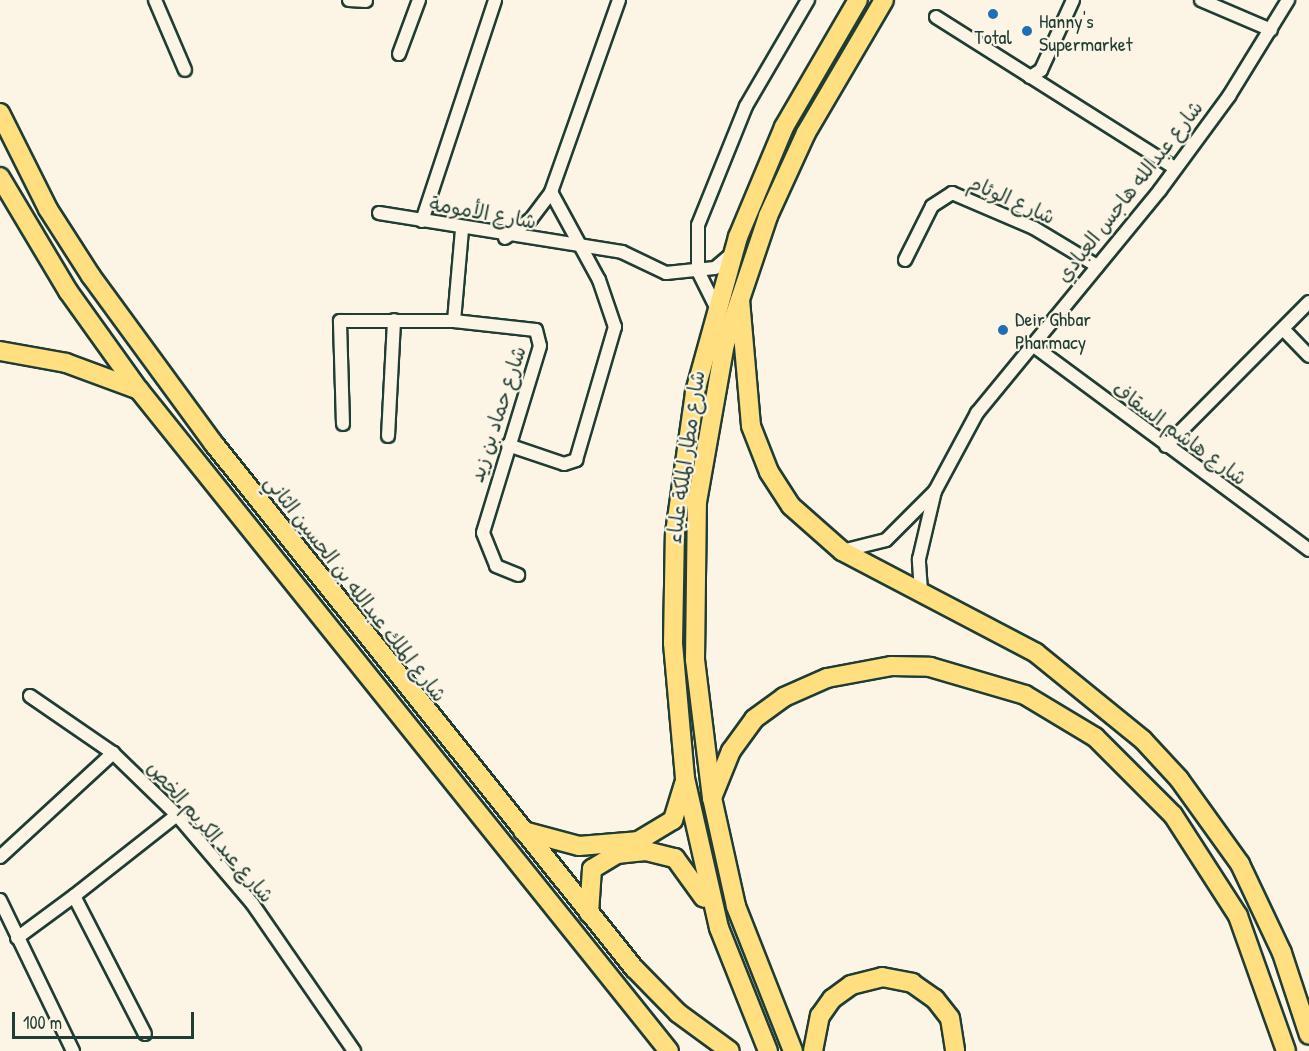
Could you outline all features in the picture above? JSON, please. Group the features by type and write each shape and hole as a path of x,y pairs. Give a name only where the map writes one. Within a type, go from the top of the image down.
{"highway":[{"name":"شارع مطار الملكة علياء","path":"768,1051 719,928 685,778 673,643 675,533 688,430 716,307 733,253 784,127 858,0"},
{"name":"شارع مطار الملكة علياء","path":"793,1051 736,906 712,798 695,660 694,540 710,414 740,298 786,173 884,0"},
{"name":"شارع الملك عبدالله بن الحسين الثاني","path":"0,113 48,209 164,380 590,913 666,1002 730,1051"},
{"path":"0,177 45,256 139,390 669,1051"},
{"path":"740,298 744,387 759,448 791,506 842,551 921,591 1059,669 1123,720 1179,780 1256,892 1309,1035"},
{"path":"0,351 57,361 139,390"},
{"path":"712,798 732,752 754,719 784,697 827,678 891,666 930,667 1024,695 1095,738 1173,815 1238,916 1286,1051"},
{"path":"523,831 579,846 649,838 673,820 685,778"},
{"path":"590,913 594,865 610,855 655,852 675,858 688,870 719,928"},
{"path":"813,1051 820,1016 832,999 851,985 882,977 912,983 935,999 950,1018 955,1051"}],"street":[{"path":"155,0 185,70"},
{"path":"349,0 366,1"},
{"path":"399,54 419,0"},
{"path":"422,221 495,0"},
{"path":"505,238 531,219 550,192 619,0"},
{"path":"716,307 698,271 696,233 714,183 759,80 808,0"},
{"path":"1030,77 1041,70 1073,0"},
{"path":"1201,0 1271,30"},
{"name":"شارع عبدالله هاجس العبادي","path":"921,591 921,551 935,491 977,413 1175,168 1271,30 1288,0"},
{"path":"936,17 1175,168"},
{"path":"508,445 564,464 578,456 615,327 604,292 550,192"},
{"name":"شارع الوئام","path":"905,260 932,206 952,193 1034,228 1097,266"},
{"name":"شارع الأمومة","path":"380,213 505,238 579,249 622,252 659,272 698,271"},
{"path":"454,321 462,229"},
{"path":"698,271 715,268 733,253"},
{"path":"1166,446 1284,330 1309,302"},
{"path":"388,436 394,320"},
{"name":"شارع حماد بن زيد","path":"343,424 338,323 394,320 454,321 527,326 540,334 486,512 484,543 496,566 518,575"},
{"path":"1284,330 1309,356"},
{"name":"شارع هاشم السقاف","path":"1031,344 1309,550"},
{"name":"شارع عبدالله هاجس العبادي","path":"842,551 886,540 935,491"},
{"name":"شارع عبد الكريم الخص","path":"30,696 112,753 177,815 252,903 354,1051"},
{"path":"0,857 112,753"},
{"path":"17,938 177,815"},
{"path":"74,896 145,1034"},
{"path":"0,900 74,1051"}],"place":[{"name":"Total","path":"993,14"},
{"name":"Hanny's Supermarket","path":"1027,31"},
{"name":"Deir Ghbar Pharmacy","path":"1003,330"}]}
